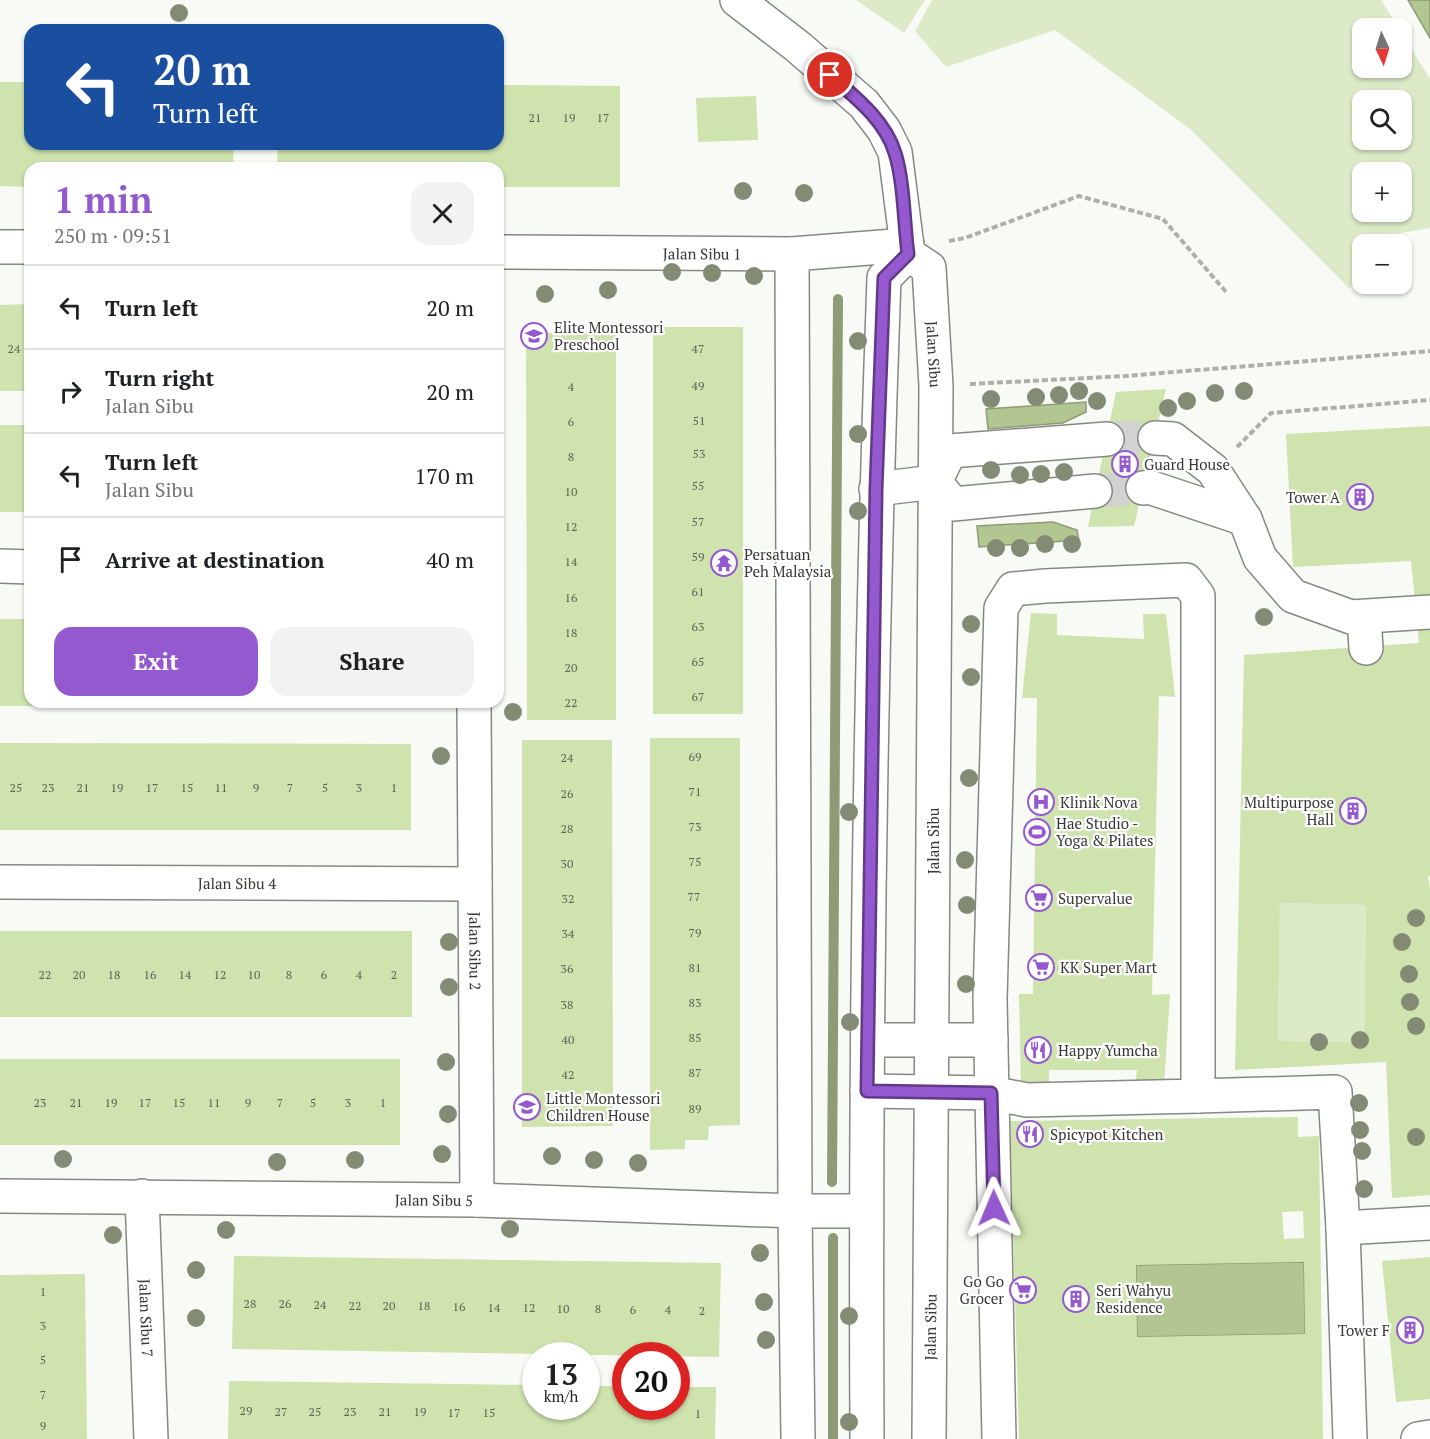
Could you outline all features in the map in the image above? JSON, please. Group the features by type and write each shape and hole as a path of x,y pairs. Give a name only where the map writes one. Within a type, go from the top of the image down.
{"street":[{"path":"737,0 797,46 864,104 884,130 895,152 907,250 884,278 876,489 867,1091 867,1439"},
{"path":"0,246 24,247"},
{"name":"Jalan Sibu 1","path":"504,252 792,254 907,250"},
{"name":"Jalan Sibu","path":"907,250 929,268 936,386 929,1439"},
{"path":"792,254 795,1211 798,1439"},
{"path":"1155,438 1173,439 1213,470 1245,519 1260,558 1293,596 1351,618 1365,632 1430,612"},
{"path":"935,482 950,451 1107,440"},
{"path":"935,482 953,504 1086,492 1087,483 1094,474 1092,456 1087,447 1074,442"},
{"path":"876,489 935,482"},
{"path":"1143,488 1149,487 1245,519"},
{"path":"0,566 24,567"},
{"path":"999,1439 990,999 1001,608 1013,589 1186,580 1198,596 1198,1096"},
{"name":"Jalan Sibu 2","path":"474,708 477,1200"},
{"name":"Jalan Sibu 4","path":"0,882 475,884"},
{"path":"868,1040 991,1040"},
{"path":"867,1091 991,1093 1027,1100 1335,1092 1343,1228 1350,1439"},
{"name":"Jalan Sibu 5","path":"0,1196 477,1200 795,1211 866,1211"},
{"name":"Jalan Sibu 7","path":"142,1196 151,1439"},
{"path":"1343,1228 1430,1222"},
{"path":"1418,1439 1430,1437"}],"path":[{"path":"965,238 1079,196 1163,219 1227,293"},
{"path":"936,386 1126,376 1430,351"},
{"path":"1213,470 1270,413 1430,400"}],"shaded area":[{"path":"856,0 925,0 904,33"},
{"path":"932,0 1381,0 1393,18 1352,18 1352,78 1412,78 1412,50 1430,79 1430,228 1396,234 1352,234 1352,286 1350,289 1190,129 1055,30 946,67 915,31"},
{"path":"1408,0 1430,0 1430,38"},
{"path":"1086,402 1086,412 1063,423 988,429 986,409"},
{"path":"1053,522 1077,530 1079,540 979,547 977,526"},
{"path":"1280,903 1366,905 1364,1042 1278,1041"},
{"path":"1304,1262 1305,1334 1137,1337 1136,1265"}],"building":[{"path":"0,82 24,82 24,150 234,150 233,162 24,162 24,187 0,186"},
{"path":"504,85 620,86 620,187 504,187 504,162 277,162 278,150 504,150"},
{"path":"756,96 758,140 698,142 696,98"},
{"path":"24,304 24,391 0,391 0,305"},
{"path":"653,327 743,327 743,714 653,714"},
{"path":"526,333 616,333 616,720 527,720"},
{"name":"Guard House","path":"1166,389 1134,526 1088,527 1116,392"},
{"path":"0,425 24,425 24,512 0,512"},
{"path":"1430,426 1430,876 1428,876 1430,888 1430,1195 1392,1198 1386,1062 1235,1070 1244,655 1419,643 1411,561 1293,567 1286,434","holes":["1280,903 1366,905 1364,1042 1278,1041"]},
{"path":"1031,613 1057,614 1057,635 1144,639 1143,614 1166,614 1175,697 1159,696 1152,995 1170,994 1164,1085 1135,1086 1137,1070 1049,1070 1049,1087 1021,1086 1019,994 1033,994 1037,698 1022,698"},
{"path":"0,619 24,619 24,706 0,706"},
{"path":"650,738 740,738 740,1125 709,1126 708,1140 685,1140 685,1149 650,1150"},
{"path":"522,740 612,740 613,1126 522,1127"},
{"path":"0,743 411,744 411,830 0,830"},
{"path":"0,931 412,931 412,1017 0,1017"},
{"path":"0,1059 400,1059 400,1145 0,1145"},
{"name":"Seri Wahyu Residence","path":"1298,1117 1298,1137 1319,1136 1323,1439 1019,1439 1010,1121","holes":["1303,1211 1304,1238 1284,1239 1282,1212","1304,1262 1305,1334 1137,1337 1136,1265"]},
{"path":"234,1256 721,1263 719,1357 690,1357 690,1342 612,1342 612,1355 600,1355 600,1342 522,1342 522,1354 232,1349"},
{"name":"Tower F","path":"1430,1257 1430,1399 1396,1402 1382,1261"},
{"path":"85,1274 87,1439 0,1439 0,1275"},
{"path":"229,1381 522,1385 522,1420 600,1420 600,1386 612,1386 612,1420 690,1420 690,1387 716,1387 715,1439 228,1439"}],"waterway":[{"path":"832,1182 838,299"},
{"path":"833,1238 833,1439"}],"tunnel":[{"path":"1107,439 1155,438"},
{"path":"1095,491 1143,488"}],"place":[{"name":"Elite Montessori Preschool","path":"534,336"},
{"name":"Guard House","path":"1125,464"},
{"name":"Tower A","path":"1360,497"},
{"name":"Persatuan Peh Malaysia","path":"724,563"},
{"name":"Klinik Nova","path":"1041,802"},
{"name":"Multipurpose Hall","path":"1353,811"},
{"name":"Hae Studio - Yoga & Pilates","path":"1037,832"},
{"name":"Supervalue","path":"1039,898"},
{"name":"KK Super Mart","path":"1041,967"},
{"name":"Happy Yumcha","path":"1038,1050"},
{"name":"Little Montessori Children House","path":"527,1107"},
{"name":"Spicypot Kitchen","path":"1030,1134"},
{"name":"Go Go Grocer","path":"1023,1290"},
{"name":"Seri Wahyu Residence","path":"1076,1299"},
{"name":"Tower F","path":"1410,1330"}],"route":[{"path":"830,75 864,104 884,130 895,152 908,254 884,278 876,489 867,1091 991,1093 994,1208"}]}
